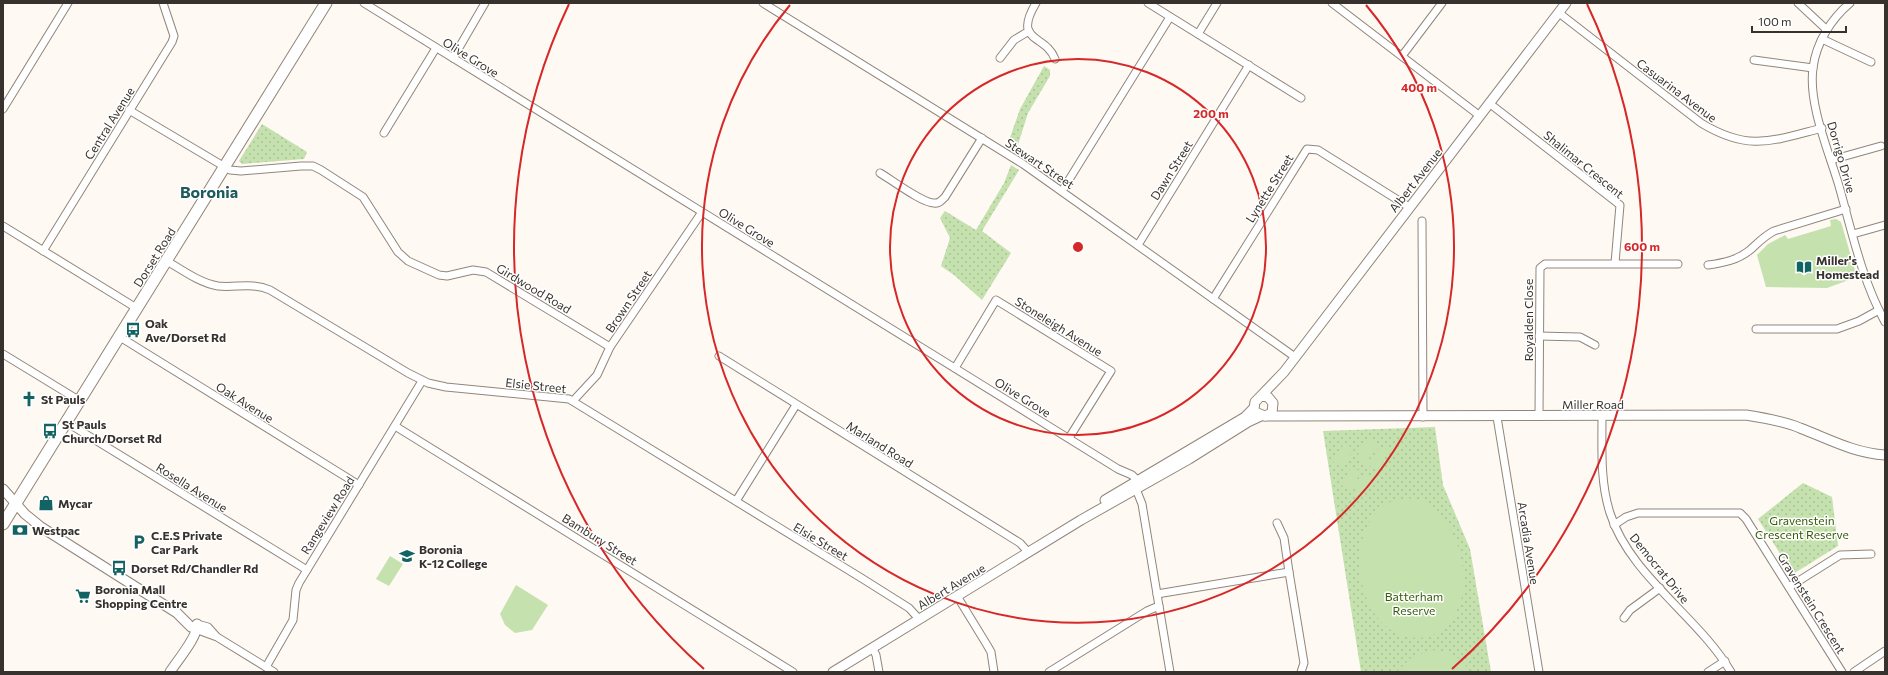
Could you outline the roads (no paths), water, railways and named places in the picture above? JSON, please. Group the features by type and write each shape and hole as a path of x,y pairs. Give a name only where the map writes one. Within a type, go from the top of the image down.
{"main road":[{"name":"Dorset Road","path":"3,524 138,309 326,3"},
{"name":"Albert Avenue","path":"1261,396 1284,372 1566,3"},
{"name":"Albert Avenue","path":"1272,403 1284,372"},
{"path":"1261,396 1272,403 1272,412 1263,416 1255,412 1254,408 1254,402 1261,396"},
{"name":"Miller Road","path":"1272,403 1294,417"},
{"name":"Albert Avenue","path":"833,672 873,649 919,619 1081,520 1245,417 1254,408"},
{"name":"Albert Avenue","path":"1136,485 1248,422 1263,416"},
{"name":"Miller Road","path":"1263,416 1754,416 1780,421 1801,428 1844,447 1885,456"},
{"path":"3,489 26,514 58,538 177,613 195,627 187,646 170,672"}],"street":[{"path":"3,109 68,3"},
{"name":"Central Avenue","path":"43,251 174,36 164,3"},
{"name":"Olive Grove","path":"364,3 1069,438 1118,469 1136,485"},
{"path":"453,58 485,3"},
{"name":"Stewart Street","path":"763,3 982,138 1062,191 1295,357"},
{"path":"1036,3 1028,20 1029,31 1038,42 1053,53 1055,59"},
{"path":"1148,3 1301,98"},
{"path":"1198,34 1217,3"},
{"path":"1332,3 1480,116"},
{"path":"1402,56 1442,3"},
{"path":"1798,3 1827,30"},
{"name":"Dorrigo Drive","path":"1850,3 1839,13 1822,39 1813,68 1813,86 1822,128 1869,289 1885,322"},
{"name":"Casuarina Avenue","path":"1558,13 1701,123 1718,132 1742,140 1771,142 1822,128"},
{"path":"1062,191 1170,16"},
{"path":"1000,58 1014,40 1029,31"},
{"path":"1822,39 1871,62"},
{"path":"384,133 436,48"},
{"path":"1754,60 1813,68"},
{"name":"Dawn Street","path":"1138,245 1249,65"},
{"name":"Shalimar Crescent","path":"1490,103 1620,205 1615,263"},
{"path":"129,110 225,168"},
{"path":"880,173 926,201 935,204 945,198 982,138"},
{"path":"1831,160 1881,146"},
{"name":"Lynette Street","path":"1213,299 1307,149 1318,150 1409,207"},
{"name":"Girdwood Road","path":"225,168 241,171 313,166 363,197 398,252 408,261 439,275 447,276 473,270 486,272 610,347"},
{"path":"1708,265 1726,262 1741,256 1766,235 1774,231 1846,210"},
{"name":"Brown Street","path":"573,401 597,375 610,347 702,212"},
{"path":"1422,221 1423,417"},
{"path":"1853,234 1885,225"},
{"path":"3,226 138,309"},
{"name":"Elsie Street","path":"167,261 210,284 220,286 254,285 270,290 422,381 446,386 561,397 573,401 909,608 919,619"},
{"name":"Royalden Close","path":"1539,416 1540,268 1545,264 1678,264"},
{"name":"Stoneleigh Avenue","path":"955,368 996,300 1097,362 1111,371 1069,438"},
{"path":"1756,329 1837,329 1859,321 1878,310"},
{"path":"1539,336 1580,337 1595,345"},
{"name":"Oak Avenue","path":"120,337 359,485"},
{"path":"3,354 80,401"},
{"name":"Marland Road","path":"719,356 1020,544 1028,552"},
{"name":"Rangeview Road","path":"266,667 293,620 296,590 422,381"},
{"path":"736,501 796,405"},
{"name":"Democrat Drive","path":"1602,416 1602,475 1607,501 1614,525 1627,548 1725,662 1731,672"},
{"name":"Arcadia Avenue","path":"1497,417 1539,672"},
{"name":"Rosella Avenue","path":"66,422 307,570"},
{"name":"Bambury Street","path":"395,426 793,672"},
{"path":"1136,485 1143,496 1142,504 1170,672"},
{"name":"Gravenstein Crescent","path":"1614,525 1626,517 1638,513 1740,513 1746,519 1842,672"},
{"path":"1277,523 1284,538 1304,663 1301,672"},
{"path":"1789,587 1840,555 1871,554"},
{"path":"1157,594 1289,572"},
{"path":"1624,618 1630,610 1660,588"},
{"path":"957,596 991,652 994,672"},
{"path":"1049,672 1147,611 1159,606"},
{"path":"195,627 208,627 217,637 274,672"},
{"path":"873,649 876,655 879,672"},
{"path":"1854,672 1885,651"},
{"path":"1708,672 1725,662"}],"place":[{"name":"Miller's Homestead","path":"1804,267"},
{"name":"Oak Ave/Dorset Rd","path":"133,330"},
{"name":"St Pauls","path":"29,399"},
{"name":"St Pauls Church/Dorset Rd","path":"50,431"},
{"name":"Mycar","path":"46,503"},
{"name":"Westpac","path":"20,530"},
{"name":"C.E.S Private Car Park","path":"139,542"},
{"name":"Boronia K-12 College","path":"407,556"},
{"name":"Dorset Rd/Chandler Rd","path":"119,568"},
{"name":"Boronia Mall Shopping Centre","path":"83,596"}],"district":[{"name":"Boronia","path":"209,191"}],"park label":[{"name":"Gravenstein Crescent Reserve","path":"1802,527"},
{"name":"Batterham Reserve","path":"1414,603"}]}
